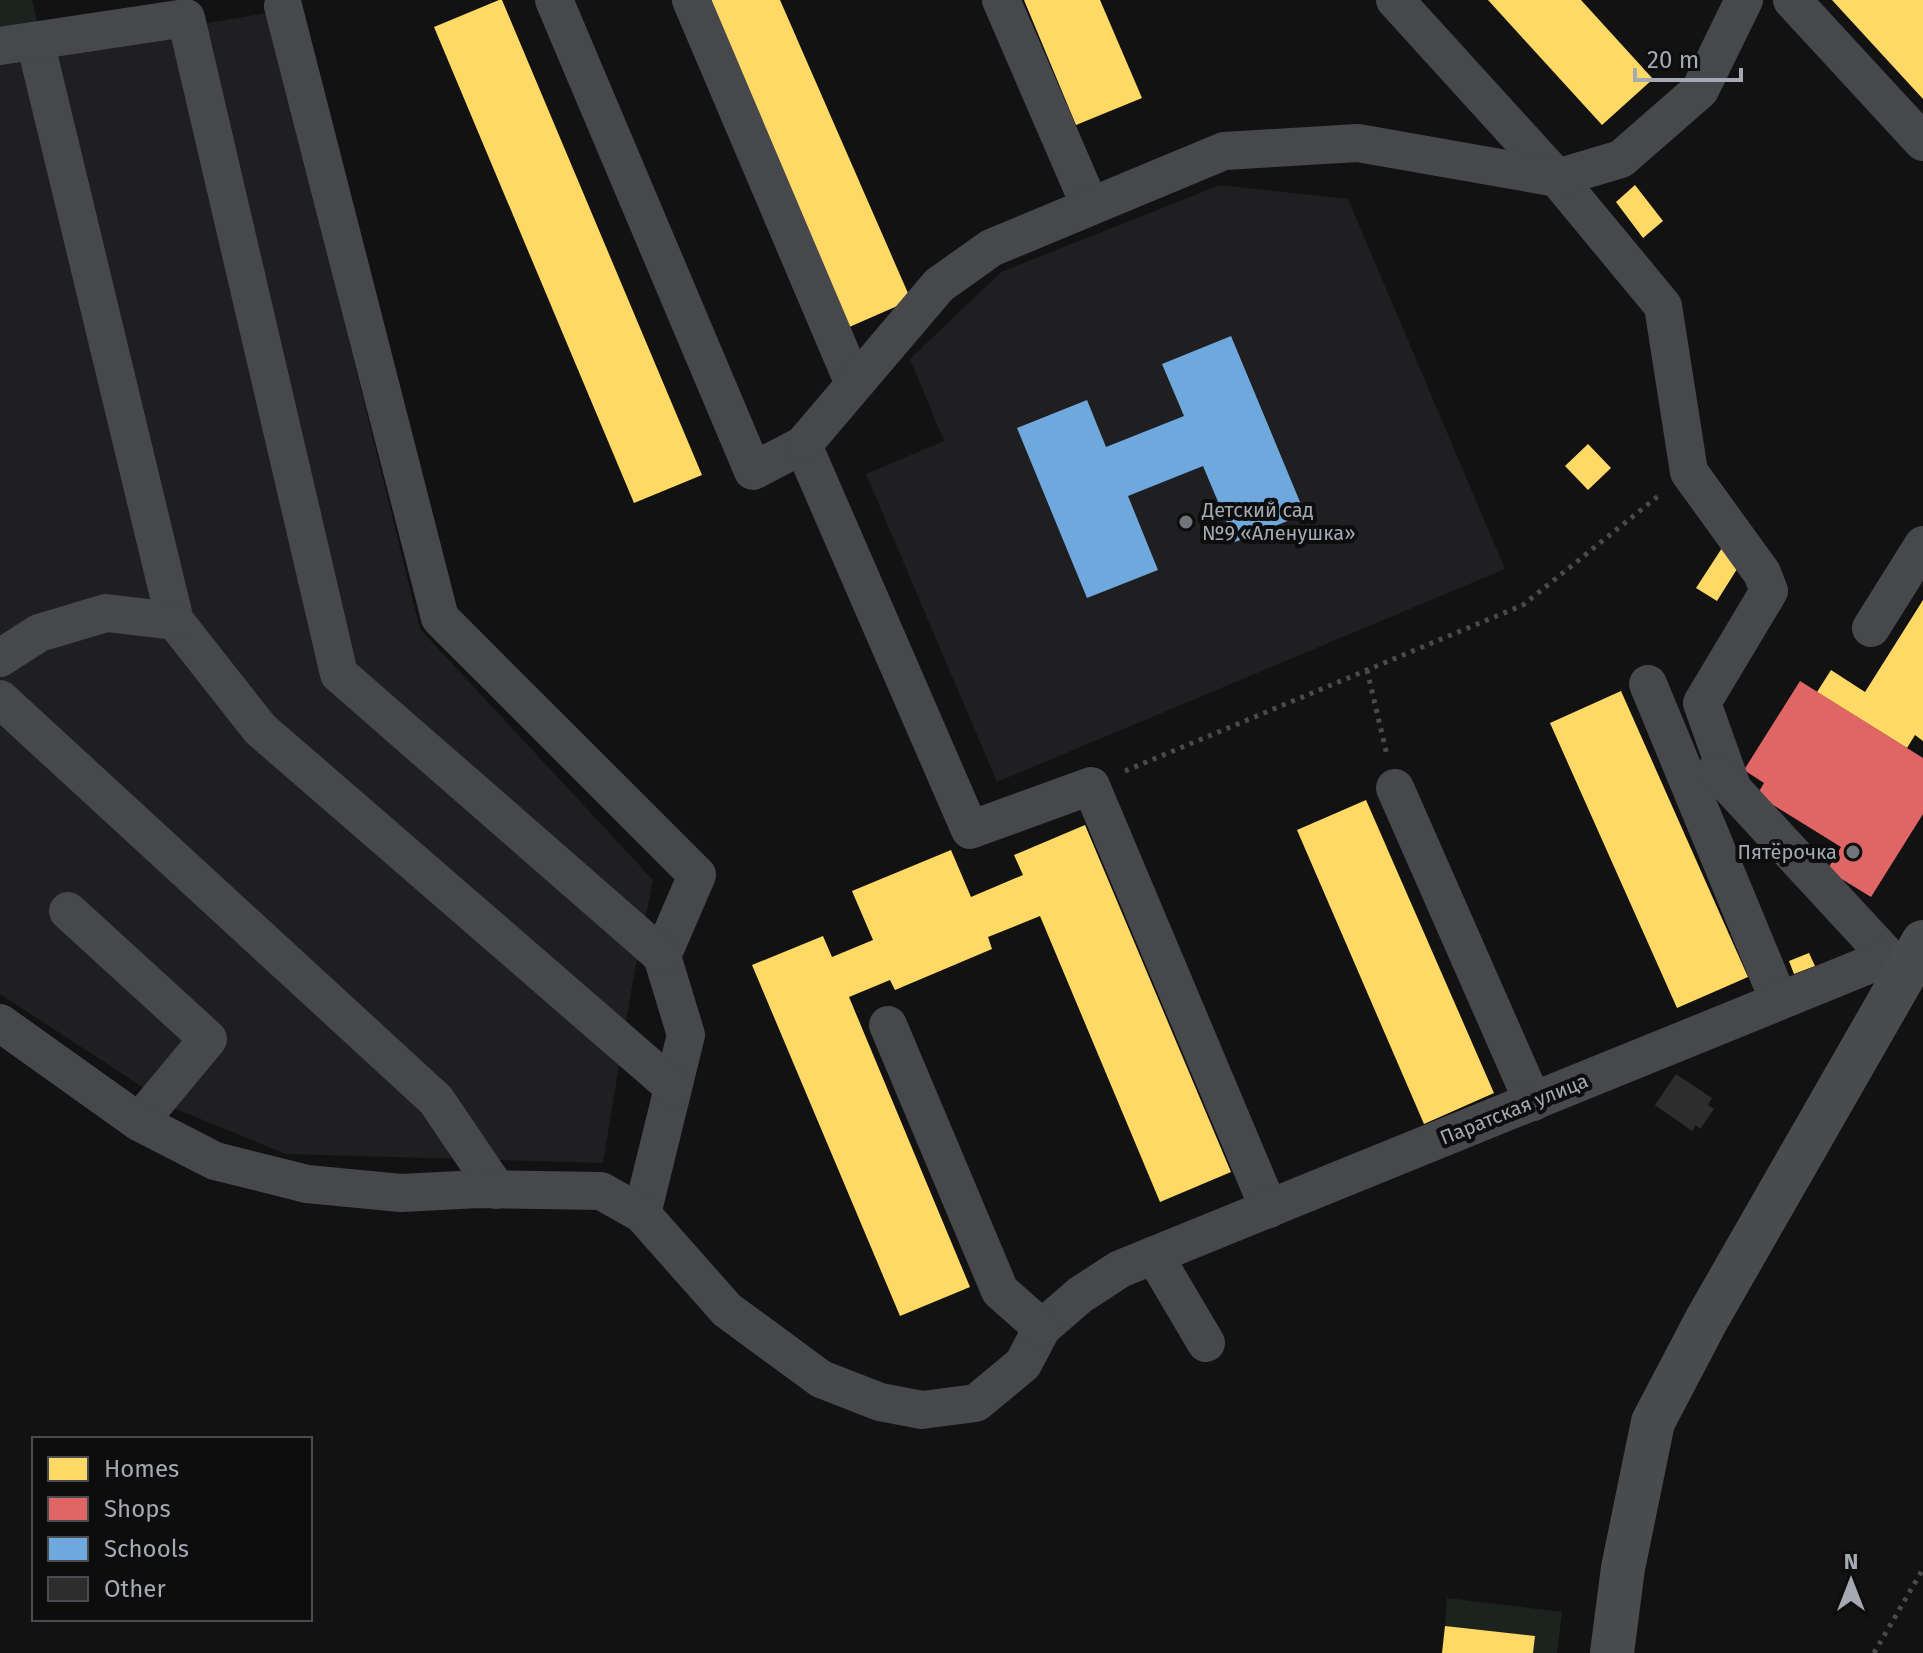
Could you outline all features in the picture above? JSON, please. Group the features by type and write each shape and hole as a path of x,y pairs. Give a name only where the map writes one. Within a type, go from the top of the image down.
{"main road":[{"path":"1612,1653 1623,1568 1653,1422 1906,956"}],"street":[{"path":"554,0 753,471 803,445 939,285 991,248 1224,151 1358,143 1557,178 1621,159 1700,90 1744,0"},
{"path":"691,0 854,384"},
{"path":"1001,0 1090,206"},
{"path":"1395,0 1557,178 1663,306 1689,472 1762,573 1769,591 1702,703 1732,787"},
{"path":"1792,0 1923,142"},
{"path":"283,6 440,618 697,875 662,956"},
{"path":"642,1214 686,1035 662,956 339,674 186,18 18,43 175,621 260,729 673,1087"},
{"path":"803,445 970,830 1091,786 1269,1209"},
{"path":"1871,628 1923,545"},
{"path":"0,658 39,633 106,613 175,621"},
{"path":"0,699 436,1100 497,1190"},
{"path":"1779,1001 1654,699 1732,787 1906,956"},
{"path":"1395,788 1533,1102"},
{"path":"68,911 208,1039 139,1122"},
{"name":"Паратская улица","path":"1042,1328 1080,1295 1137,1262 1779,1001 1906,956"},
{"path":"0,1023 139,1122 215,1161 307,1184 401,1193 601,1191 642,1214 727,1310 821,1379 880,1402 922,1410 976,1403 1023,1364 1042,1328 1000,1291 888,1025"},
{"path":"1137,1262 1206,1343"}],"path":[{"path":"1091,786 1523,605 1689,472"},
{"path":"1367,670 1395,788"},
{"path":"1874,1653 1923,1569"}],"shaded area":[{"path":"0,0 32,0 39,30 0,57"},
{"path":"268,13 420,629 653,880 603,1163 286,1154 176,1109 0,994 0,57"},
{"name":"Детский сад №9 «Аленушка»","path":"1220,185 1348,199 1505,569 997,782 866,474 944,441 910,359 1001,272"},
{"path":"1447,1598 1562,1612 1557,1653 1533,1653 1534,1636 1445,1626"}],"building: Homes":[{"path":"502,0 702,475 634,503 434,27"},
{"path":"704,0 780,0 911,300 847,328"},
{"path":"1024,0 1100,0 1142,98 1076,125"},
{"path":"1488,0 1581,0 1653,79 1602,125"},
{"path":"1832,0 1923,0 1923,99"},
{"path":"1635,185 1663,221 1643,238 1616,202"},
{"path":"1588,444 1611,468 1588,490 1565,466"},
{"path":"1722,548 1742,561 1717,601 1696,588"},
{"path":"1923,600 1923,741 1915,735 1907,748 1817,692 1831,670 1865,692"},
{"path":"1621,691 1748,977 1677,1008 1550,723"},
{"path":"1366,800 1494,1093 1424,1124 1297,830"},
{"path":"1085,825 1231,1172 1160,1202 1040,916 988,937 992,949 895,990 890,980 849,997 970,1287 900,1316 752,965 823,936 832,957 873,940 852,891 951,850 971,897 1023,875 1014,855"},
{"path":"1809,953 1815,966 1794,974 1789,961"},
{"path":"1445,1626 1535,1636 1533,1653 1442,1653"}],"building: Shops":[{"path":"1800,681 1923,758 1923,814 1871,897 1827,870 1841,847 1757,795 1764,783 1744,770"}],"building: Schools":[{"path":"1231,336 1305,514 1235,542 1203,466 1128,496 1158,570 1087,598 1017,428 1087,400 1106,447 1184,416 1162,364"}],"building: Other":[{"path":"1676,1074 1712,1098 1708,1105 1714,1109 1700,1129 1696,1125 1692,1131 1655,1105"}],"place":[{"name":"Детский сад №9 «Аленушка»","path":"1186,522"},
{"name":"Пятёрочка","path":"1853,852"}]}
